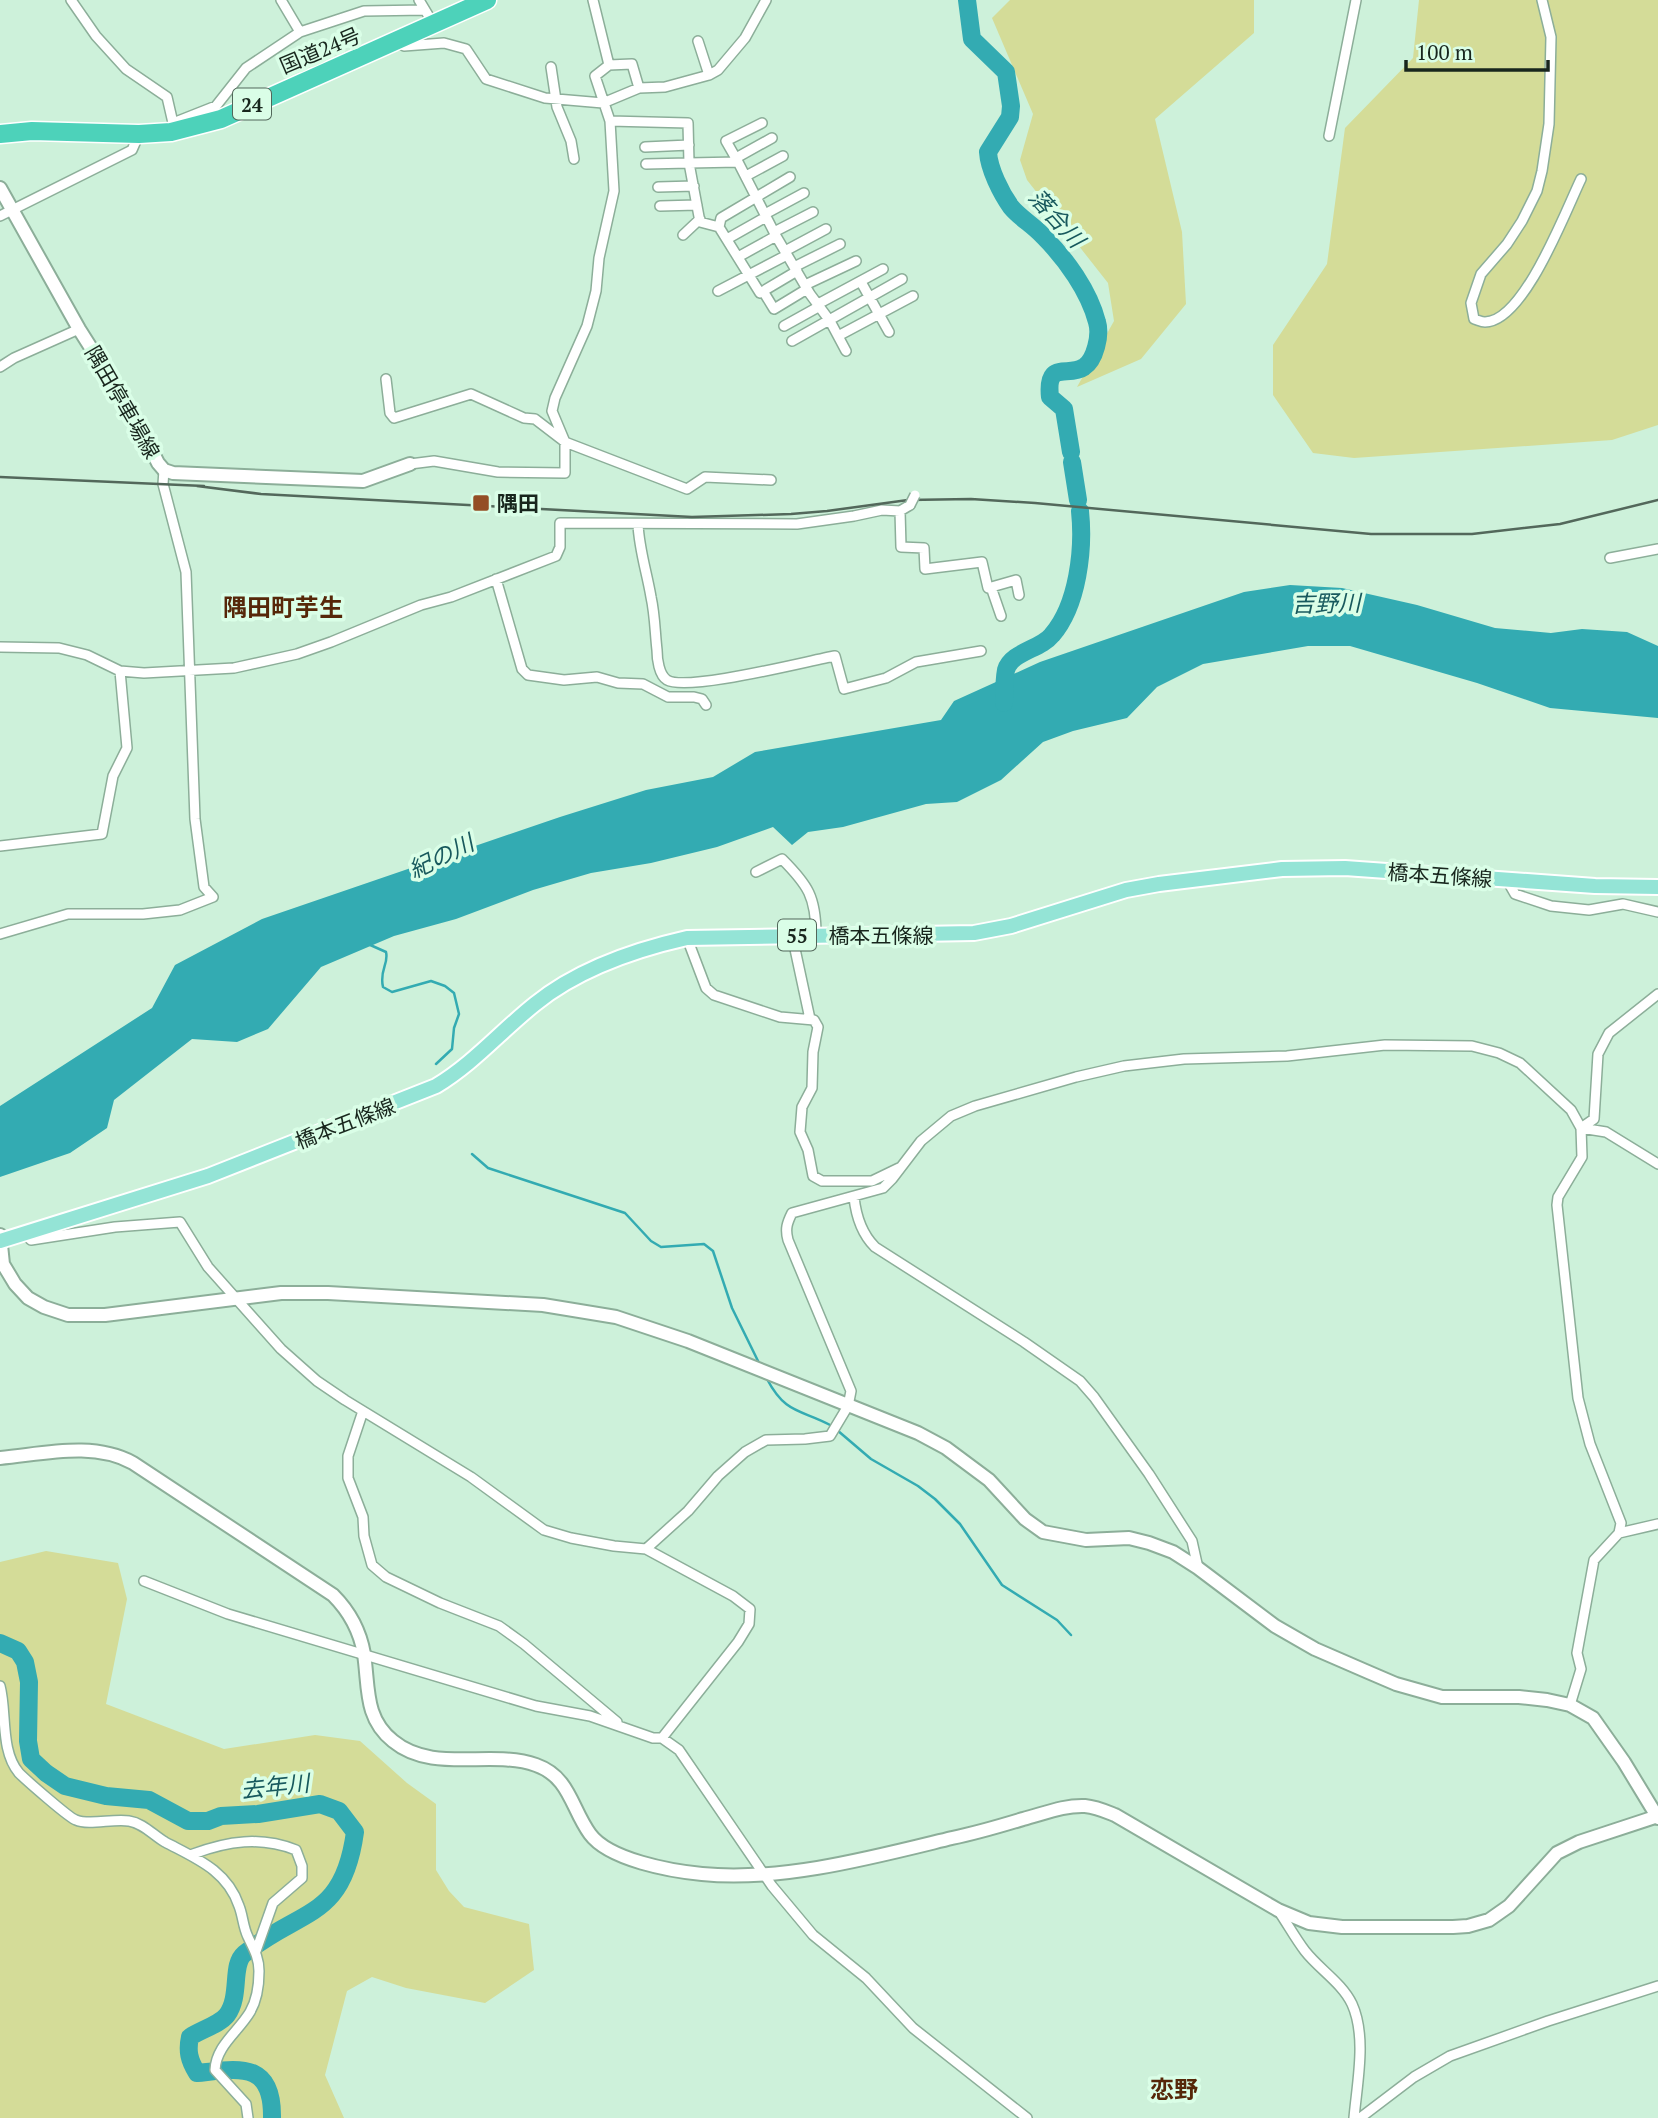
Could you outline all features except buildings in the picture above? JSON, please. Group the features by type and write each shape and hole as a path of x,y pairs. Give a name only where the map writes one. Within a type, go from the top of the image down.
{"highway":[{"name":"国道24号","path":"0,134 32,131 139,134 221,119 323,72 397,42 430,18 487,0"}],"main road":[{"name":"橋本五條線","path":"0,1239 25,1234 208,1176 436,1086 460,1072 537,1002 572,980 601,965 653,946 687,938 974,933 1011,926 1126,890 1282,869 1345,868 1638,888 1658,887"}],"street":[{"path":"71,0 96,36 126,69 167,97 172,127 216,106 246,68 300,32 364,11 430,18"},
{"path":"281,0 300,32"},
{"path":"419,0 430,18"},
{"path":"593,0 609,65"},
{"path":"1329,136 1356,0"},
{"path":"1542,0 1551,37 1549,124 1542,171 1537,191 1522,221 1507,244 1481,274 1471,303 1474,319 1486,322 1509,311 1539,269 1581,179"},
{"path":"397,42 404,46 444,44 466,49 486,79 545,98 603,103 639,88 665,87 718,70 745,38 767,1"},
{"path":"698,41 709,75"},
{"path":"410,464 434,460 498,472 565,473 565,442 552,411 555,398 587,326 614,191 610,121 595,76 609,65 632,64 639,88"},
{"path":"551,68 556,99 571,141 574,159"},
{"path":"610,121 688,123 689,163 700,222 719,227 760,293 795,269 840,244"},
{"path":"762,122 726,141 775,234 846,351"},
{"path":"0,216 132,150 139,134"},
{"path":"646,164 737,160 772,138"},
{"path":"645,146 689,145"},
{"path":"746,176 783,156"},
{"path":"719,227 721,218 790,177"},
{"path":"658,187 694,186"},
{"name":"隅田停車場線","path":"0,188 79,329 125,400 164,470 209,476 363,481 410,464"},
{"path":"727,239 804,193"},
{"path":"660,206 698,205"},
{"path":"738,257 813,212"},
{"path":"683,235 700,219"},
{"path":"718,291 826,229"},
{"path":"764,291 774,309 806,287 856,261"},
{"path":"784,326 883,269"},
{"path":"792,341 902,279"},
{"path":"862,282 889,332"},
{"path":"838,336 913,296"},
{"path":"0,367 79,329"},
{"path":"386,379 390,413 394,418 471,394 524,418 535,419 565,442 687,489 705,477 771,480"},
{"path":"0,934 68,914 143,914 180,910 213,897 204,887 195,819 186,572 163,484 164,470"},
{"path":"0,647 59,648 87,655 120,670 144,673 234,668 297,654 556,556 560,547 560,523 797,524 882,510 900,511 916,497"},
{"path":"900,511 901,547 924,548 925,569 982,562 988,587 1016,580 1020,595"},
{"path":"638,524 638,541 652,600 657,657 666,680 699,682 835,656 845,689 886,678 916,662 981,651"},
{"path":"1610,558 1658,549"},
{"path":"496,579 522,669 528,675 564,680 597,677 618,683 643,684 668,697 694,697 702,699 706,705"},
{"path":"992,587 1001,616"},
{"path":"0,846 102,834 113,776 127,748 120,670"},
{"path":"756,872 782,859 805,882 816,914 816,935"},
{"path":"1507,880 1515,894 1551,906 1589,911 1623,904 1658,912"},
{"path":"792,935 810,1019"},
{"path":"687,938 706,988 714,995 780,1017 814,1020 818,1027 813,1052 812,1088 802,1107 800,1132 808,1150 813,1176 822,1181 872,1181 902,1167"},
{"path":"1581,1128 1594,1119 1598,1054 1609,1033 1658,994"},
{"path":"646,1549 688,1511 718,1476 745,1452 766,1440 830,1436 848,1406 851,1391 785,1231 792,1213 883,1188 921,1142 951,1116 975,1106 1125,1066 1184,1059 1287,1056 1385,1045 1472,1046 1520,1063 1571,1110 1581,1128 1583,1157 1558,1198 1557,1205 1571,1349 1578,1398 1590,1444 1621,1523 1619,1533 1594,1560 1577,1653 1581,1669 1570,1705"},
{"path":"1581,1128 1605,1132 1658,1164"},
{"path":"853,1198 860,1223 868,1240 875,1247 1080,1381 1149,1474 1192,1541 1198,1568"},
{"path":"25,1234 32,1240 115,1227 180,1222 208,1267 281,1349 317,1381 471,1477 544,1530 581,1540 646,1549 733,1596 750,1609 749,1624 738,1642 662,1738"},
{"path":"0,1239 3,1264 15,1284 44,1307 68,1315 105,1315 281,1293 328,1293 543,1305 616,1317 688,1341 918,1433 946,1448 989,1480 1042,1532 1086,1540 1129,1538 1173,1552 1275,1626 1315,1649 1396,1684 1442,1697 1519,1697 1570,1705 1593,1718 1658,1817 1567,1847 1548,1861 1499,1915 1479,1923 1453,1927 1325,1926 1309,1923 1278,1910 1115,1815 1089,1806 1061,1809 958,1837 803,1870 763,1874 703,1874 629,1858 607,1849 591,1835 570,1793 562,1781 549,1771 520,1762 435,1757 410,1752 388,1737 373,1718 364,1654 355,1623 346,1608 333,1595 127,1460 107,1452 93,1451 0,1458"},
{"path":"363,1411 348,1456 348,1478 363,1517 364,1536 372,1565 386,1577 440,1603 499,1626 623,1727"},
{"path":"1619,1533 1658,1524"},
{"path":"144,1581 228,1614 385,1662 536,1706 590,1716 653,1738 662,1738 679,1749 763,1874 813,1935 866,1978 913,2028 1027,2118"},
{"path":"0,1686 8,1747 18,1772 76,1821 129,1821 145,1827 164,1841 193,1854 231,1888 247,1935 256,1951 259,1968 257,1997 250,2012 216,2057 215,2070 246,2104 248,2118"},
{"path":"193,1854 220,1844 246,1840 279,1843 296,1850 302,1866 302,1878 274,1903 256,1951"},
{"path":"1278,1910 1304,1950 1345,1993 1352,2005 1358,2024 1359,2044 1357,2118"},
{"path":"1357,2118 1414,2077 1450,2056 1658,1986"}],"green space":[{"path":"1010,0 1254,0 1254,33 1155,119 1182,232 1186,304 1141,359 1077,387 1114,321 1108,283 1027,180 1020,160 1033,114 992,18"},
{"path":"1419,0 1658,0 1658,425 1612,440 1354,458 1313,453 1273,395 1273,345 1327,264 1345,128 1413,58"},
{"path":"46,1551 118,1563 127,1599 106,1704 224,1749 315,1735 360,1741 407,1783 436,1804 436,1870 449,1891 464,1907 529,1924 534,1970 485,2003 406,1988 372,1977 347,1991 325,2075 344,2118 0,2118 0,1562"}],"water":[{"name":"吉野川","path":"1290,585 1342,588 1417,605 1495,628 1551,633 1582,629 1627,632 1658,646 1658,718 1550,708 1477,683 1350,646 1308,646 1203,664 1157,687 1127,718 1073,731 1043,742 1001,780 957,802 926,804 843,827 808,832 792,845 773,827 717,847 651,863 591,873 533,890 456,919 394,936 321,967 268,1029 237,1042 192,1039 114,1100 107,1128 70,1153 0,1177 0,1106 152,1008 175,965 262,919 560,817 646,790 713,777 755,752 941,720 954,701 1040,662 1244,592"}],"waterway":[{"name":"落合川","path":"967,0 972,39 1006,72 1010,117 988,152 993,173 1011,207 1052,245 1068,265 1082,287 1097,322 1096,347 1088,364 1078,370 1060,372 1051,378 1050,397 1064,409 1071,452"},
{"name":"落合川","path":"1072,462 1078,500"},
{"name":"落合川","path":"1004,703 1005,674 1009,664 1047,640 1061,623 1068,608 1080,559 1080,511"},
{"path":"368,944 386,952 383,987 392,992 431,981 454,993 459,1014 454,1028 452,1049 436,1064"},
{"path":"472,1154 488,1168 625,1213 651,1241 661,1247 704,1244 713,1251 732,1308 759,1363"},
{"path":"767,1379 788,1405 832,1426"},
{"path":"837,1430 871,1459 935,1499 960,1524 1002,1585 1057,1620 1071,1635"},
{"name":"去年川","path":"0,1643 18,1651 25,1662 29,1682 28,1741 31,1759 65,1786 106,1796 149,1800 188,1821 208,1821 221,1816 258,1814 320,1804 339,1811 355,1832 341,1882 330,1897 316,1909 244,1954 238,1966 234,1999 227,2015 190,2037 189,2055 197,2073 239,2070 260,2077 271,2099 272,2118"}],"railway":[{"path":"0,477 204,486"},
{"path":"197,486 261,494 692,517 791,514 908,500 971,499 1371,534 1472,534 1560,524 1658,500"}],"place":[{"name":"隅田","path":"481,503"}],"district":[{"name":"隅田町芋生","path":"283,607"},
{"name":"恋野","path":"1174,2089"}],"water label":[{"name":"紀の川","path":"441,856"}]}
